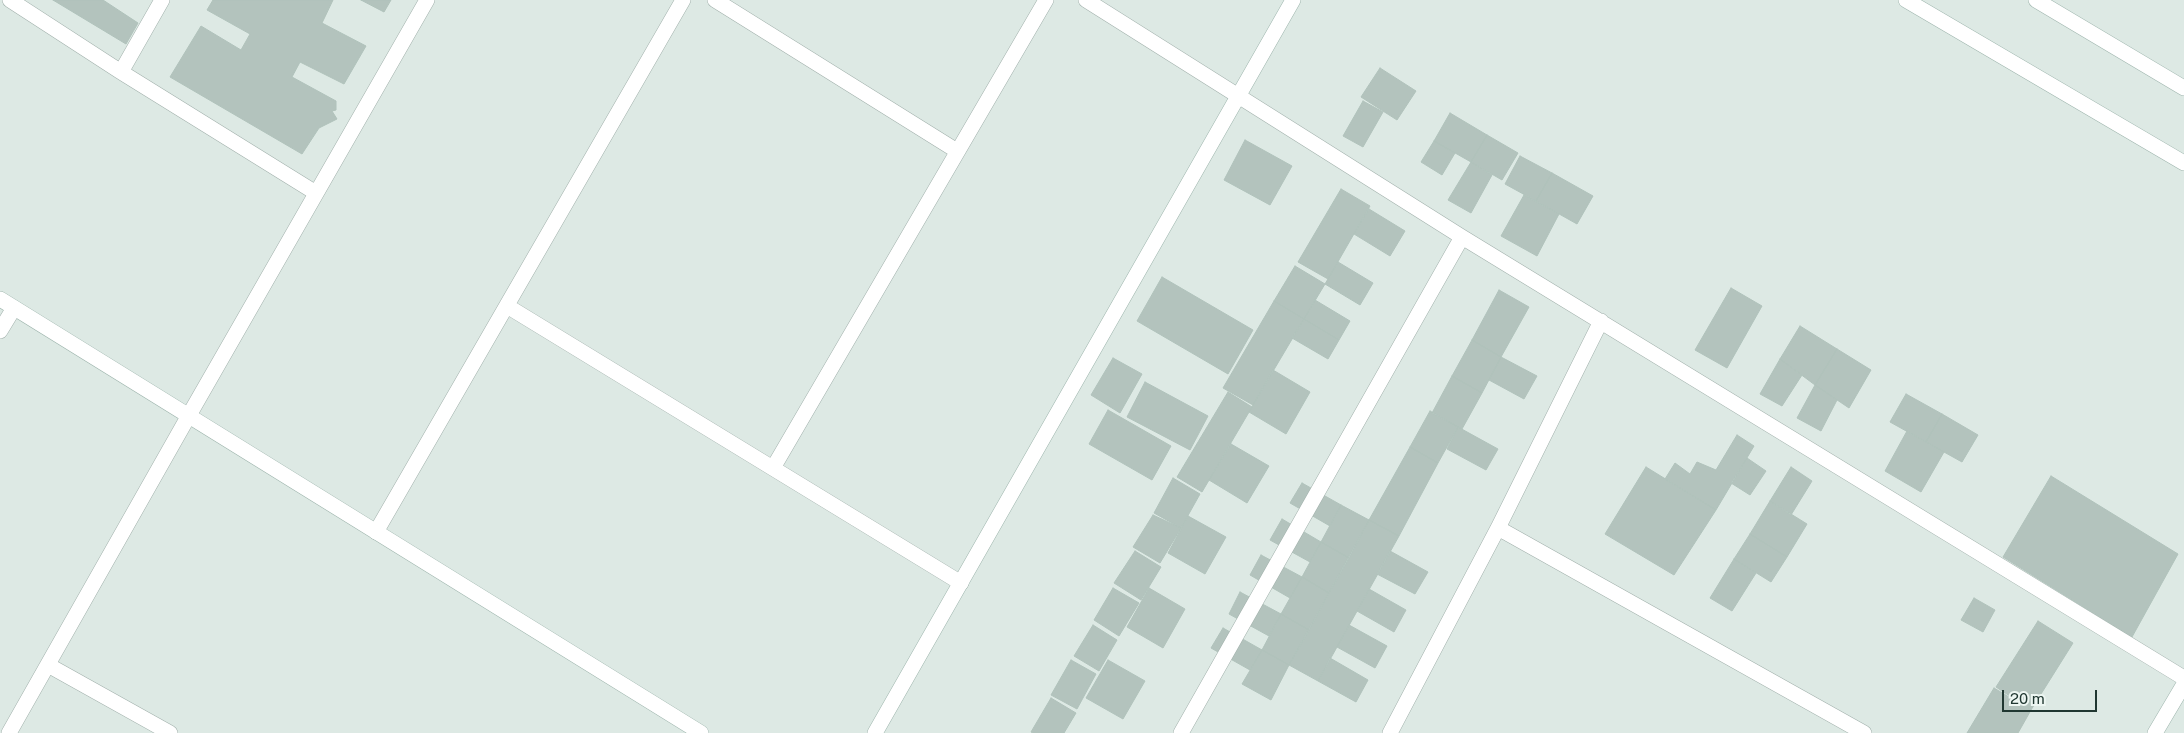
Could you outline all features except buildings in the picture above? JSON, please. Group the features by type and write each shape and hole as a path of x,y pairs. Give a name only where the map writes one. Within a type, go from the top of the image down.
{"street":[{"path":"10,0 121,72 316,193"},
{"path":"121,72 162,0"},
{"path":"9,733 427,0"},
{"path":"376,532 683,0"},
{"path":"715,0 957,151"},
{"path":"773,468 1046,0"},
{"path":"1086,0 1462,238 2184,678"},
{"path":"875,733 1293,0"},
{"path":"1906,0 2184,163"},
{"path":"2036,0 2184,88"},
{"path":"1181,733 1462,238"},
{"path":"0,299 701,733"},
{"path":"507,306 960,583"},
{"path":"0,331 14,308"},
{"path":"1390,733 1498,528 1601,321"},
{"path":"1498,528 1864,733"},
{"path":"48,665 170,733"},
{"path":"2155,733 2184,684"}]}
